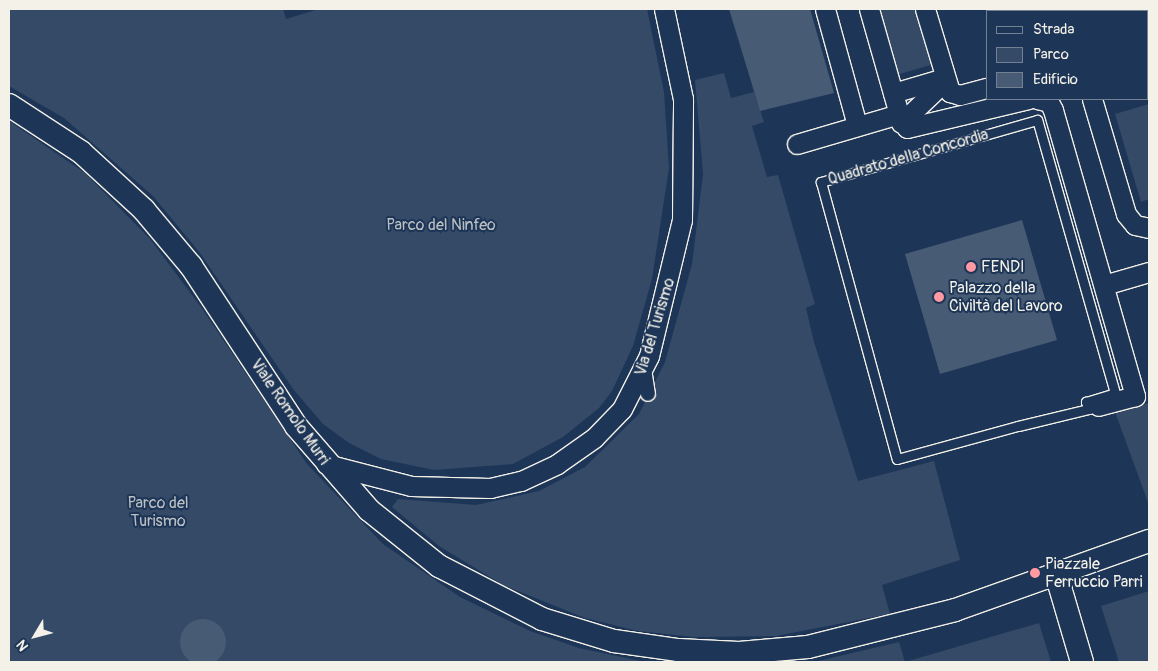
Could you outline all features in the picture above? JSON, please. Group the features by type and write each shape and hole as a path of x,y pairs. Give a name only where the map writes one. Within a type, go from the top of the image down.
{"street":[{"name":"Via del Turismo","path":"326,464 443,490 476,490 521,481 594,438 622,409 644,369 666,298 685,195 683,99 664,9"},
{"path":"825,9 857,125"},
{"path":"869,9 900,118"},
{"path":"925,9 945,79 956,94 986,88"},
{"path":"893,93 945,79"},
{"name":"Quadrato della Concordia","path":"797,144 857,125 900,118 945,79"},
{"name":"Quadrato della Concordia","path":"900,118 919,128 1025,100"},
{"name":"Quadrato della Concordia","path":"1041,100 1049,102 1053,110 1135,396 1094,408"},
{"path":"1092,100 1126,214 1135,225 1149,228"},
{"name":"Viale Romolo Murri","path":"9,106 81,152 164,232 326,464 386,526 439,566 508,604 585,634 651,647 739,653 808,648 894,627 1057,577"},
{"path":"1104,285 1149,272"},
{"path":"644,369 648,394"},
{"path":"1082,662 1057,577 1149,541"}],"lane":[{"name":"Quadrato della Concordia","path":"1037,120 1115,394 1086,402 1094,408 897,459 821,182 1037,120"}],"green space":[{"name":"Parco del Ninfeo","path":"9,9 283,9 286,19 319,9 647,9 664,92 669,168 652,279 633,346 612,391 599,408 563,437 513,464 434,470 381,459 349,443 323,424 293,389 200,253 153,196 64,118 9,86"},
{"path":"876,9 918,9 934,64 893,76"},
{"path":"724,73 731,98 754,92 764,122 752,126 767,177 778,175 815,304 806,308 814,342 858,481 934,461 960,560 882,585 890,614 776,636 694,637 638,631 585,618 503,585 439,546 392,507 398,499 476,505 539,491 585,467 639,414 665,362 692,264 703,174 695,80"},
{"path":"1149,104 1149,199 1141,202 1115,114"},
{"name":"Parco del Turismo","path":"9,121 85,173 150,239 201,307 307,464 383,544 460,597 530,631 579,648 645,662 9,662"},
{"path":"1149,403 1149,505 1115,412"},
{"path":"1149,591 1149,661 1119,662 1101,606"},
{"path":"1039,623 1051,662 905,662"},
{"path":"899,642 905,662 814,662"}],"building":[{"path":"729,9 810,9 834,93 760,111"},
{"name":"Palazzo della Civiltà del Lavoro","path":"1022,220 1057,340 940,374 905,254"},
{"path":"203,619 216,623 222,629 226,642 222,655 216,661 203,665 190,661 184,655 180,642 184,629 190,623"}],"place":[{"name":"FENDI","path":"971,267"},
{"name":"Palazzo della Civiltà del Lavoro","path":"939,297"},
{"name":"Piazzale Ferruccio Parri","path":"1035,573"}]}
